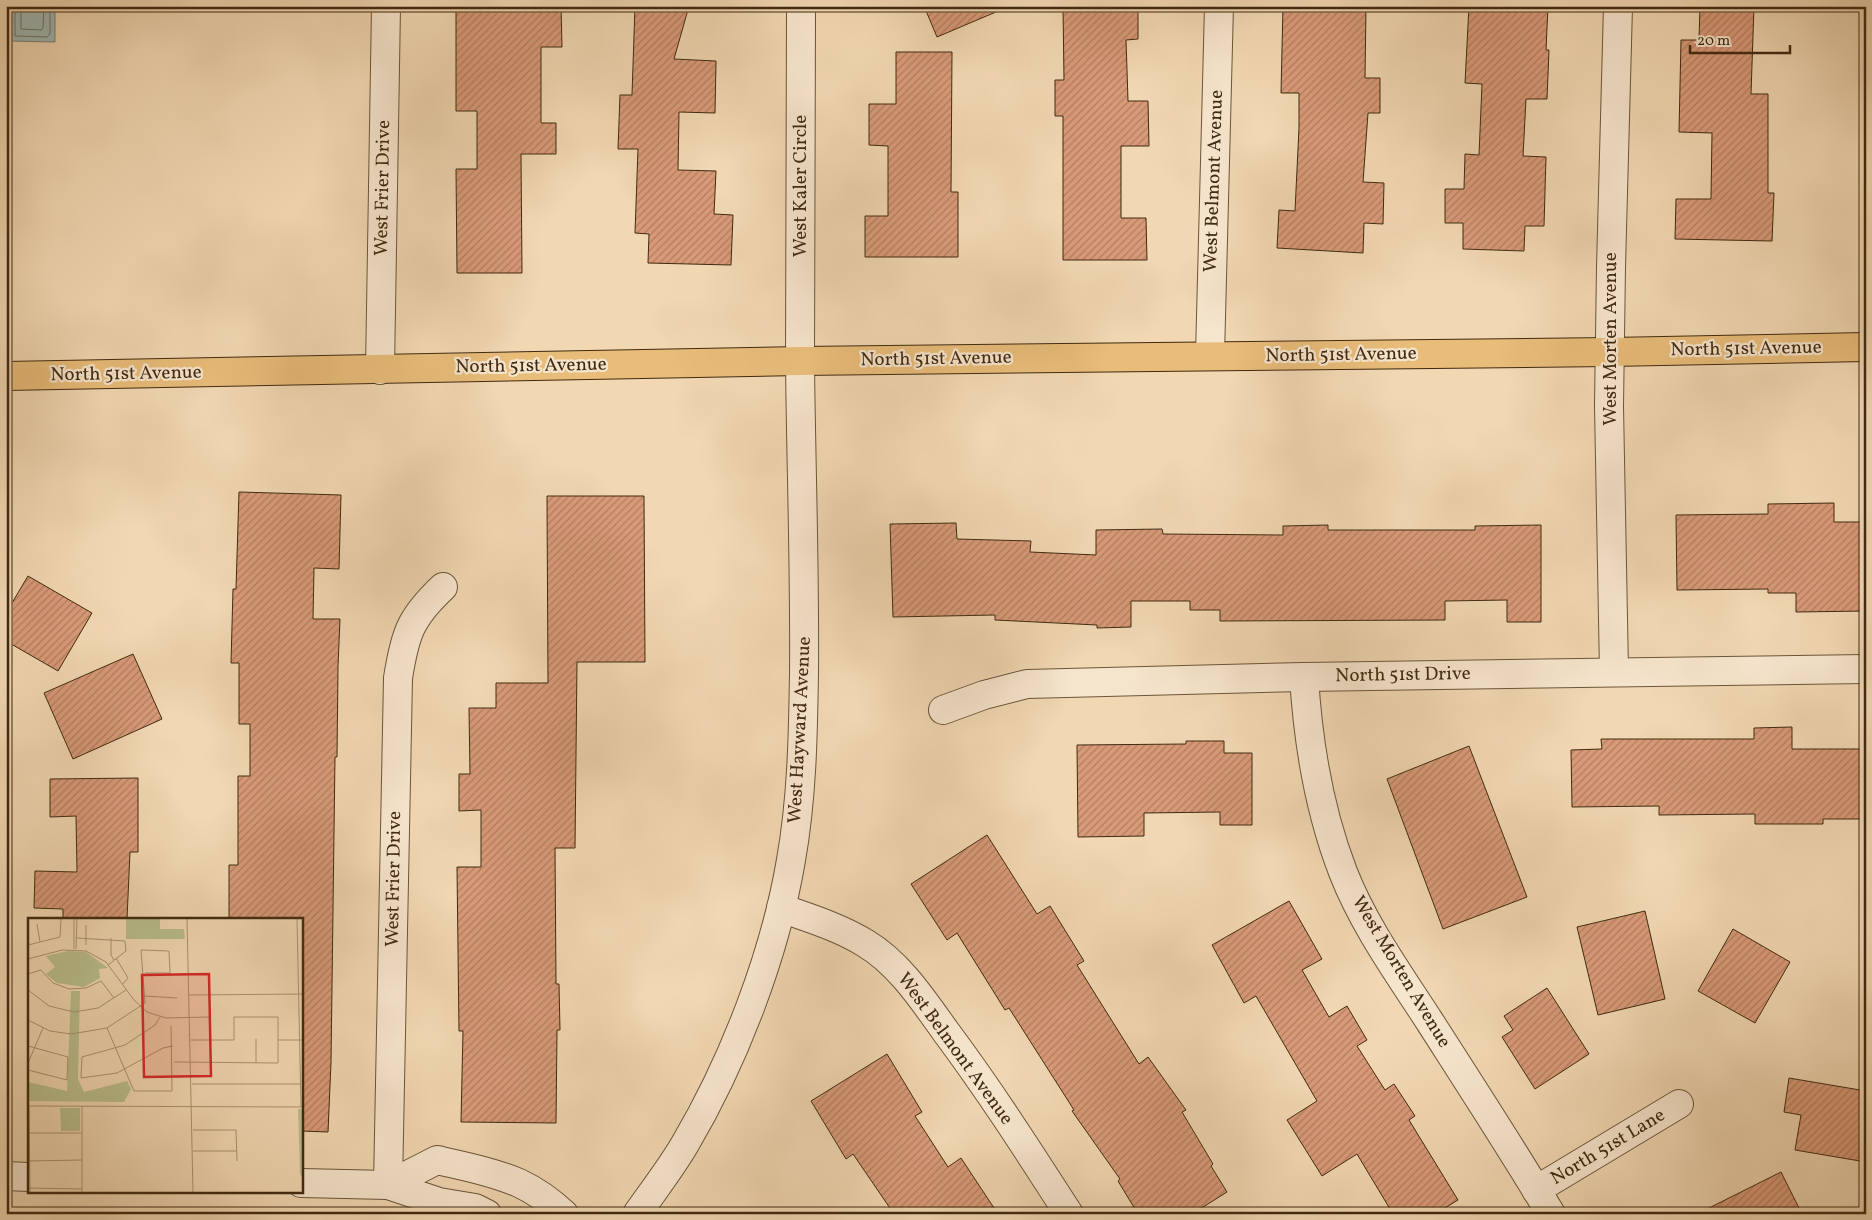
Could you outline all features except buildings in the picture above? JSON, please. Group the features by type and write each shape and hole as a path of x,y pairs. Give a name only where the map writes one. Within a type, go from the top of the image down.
{"main road":[{"name":"North 51st Avenue","path":"6,376 380,370 800,360 1610,352 1866,347"}],"street":[{"name":"West Frier Drive","path":"380,370 386,6"},
{"name":"West Belmont Avenue","path":"1210,356 1218,6"},
{"name":"West Morten Avenue","path":"1614,672 1609,406 1618,6"},
{"name":"West Kaler Circle","path":"800,360 801,12"},
{"name":"West Hayward Avenue","path":"637,1214 685,1144 718,1081 744,1022 781,908 792,852 800,798 803,753 804,628 800,360"},
{"name":"West Frier Drive","path":"388,1185 398,678 402,651 410,626 426,604 443,587"},
{"name":"North 51st Drive","path":"944,710 984,695 1027,684 1304,677 1866,669"},
{"name":"West Morten Avenue","path":"1304,677 1307,719 1319,789 1343,873 1374,934 1502,1133 1551,1214"},
{"name":"West Belmont Avenue","path":"781,908 844,932 866,943 894,966 921,996 980,1078 1069,1214"},
{"name":"North 51st Lane","path":"1536,1190 1679,1104"},
{"path":"388,1185 437,1160 520,1183 549,1201 564,1214"},
{"path":"6,1176 28,1177"},
{"path":"302,1183 388,1185 440,1202 474,1208 487,1214"}],"water":[{"path":"10,6 55,6 55,42 10,41"}]}
